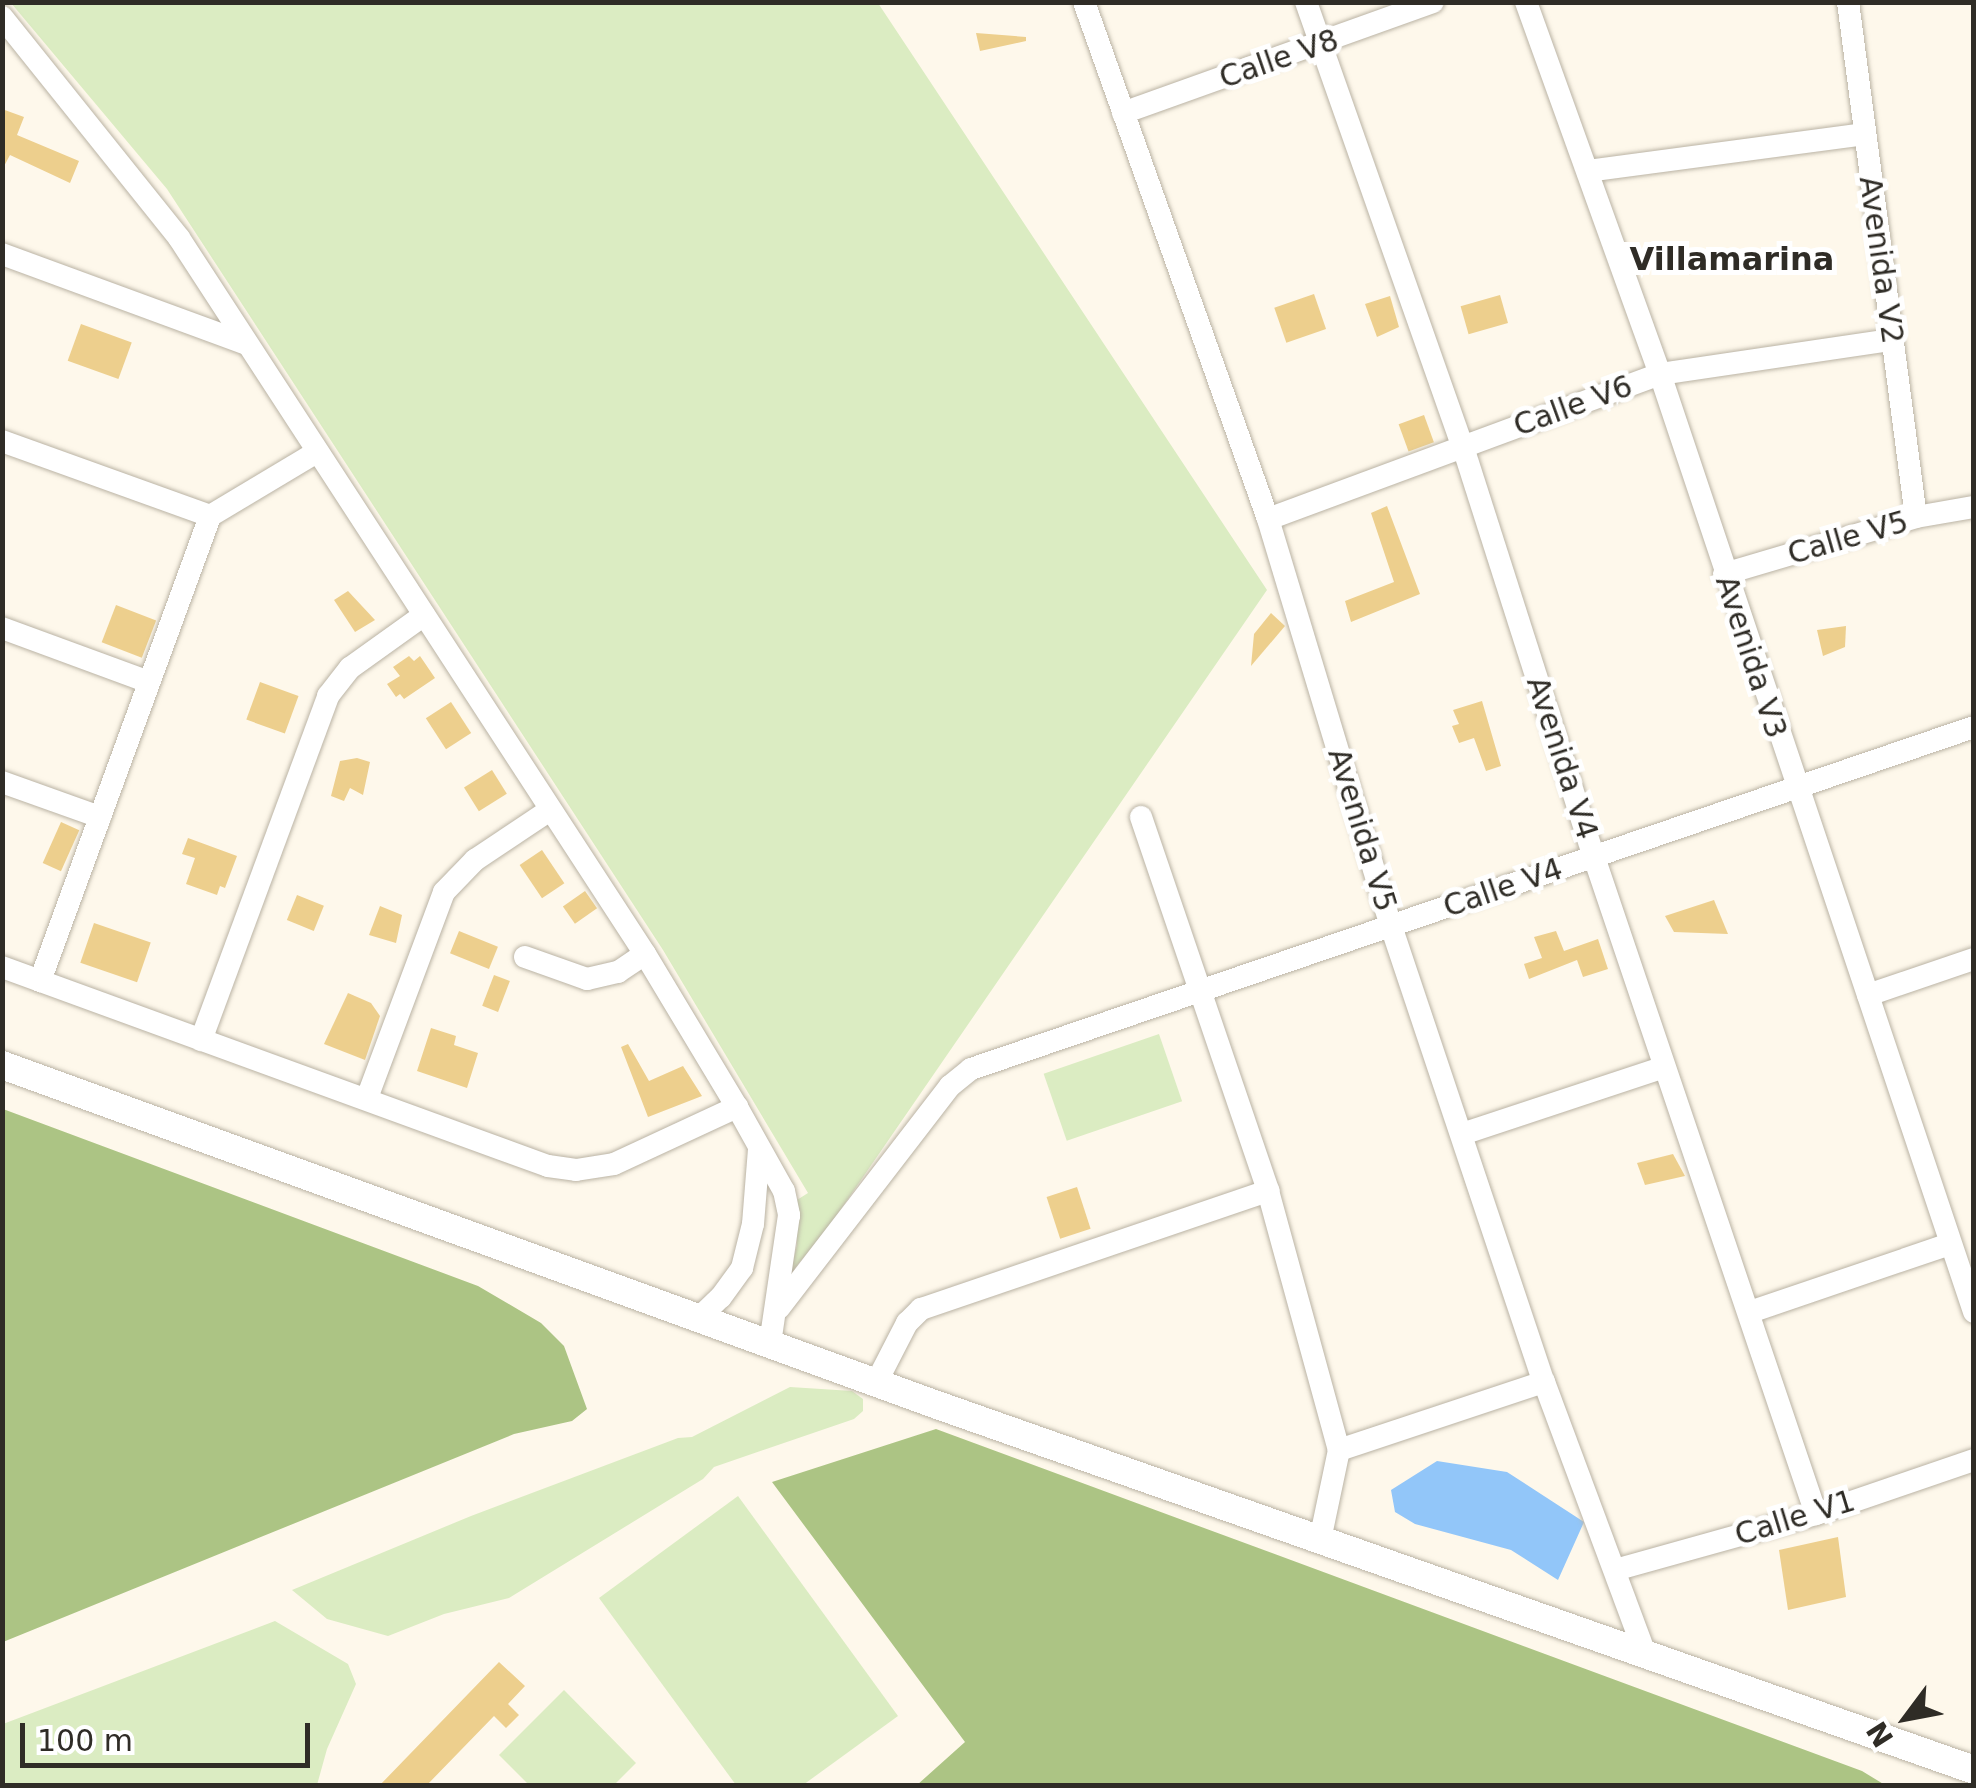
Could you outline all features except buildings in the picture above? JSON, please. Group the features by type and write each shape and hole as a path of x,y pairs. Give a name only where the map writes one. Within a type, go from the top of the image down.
{"street":[{"name":"Avenida V5","path":"1084,2 1268,519 1391,926 1544,1382 1646,1657"},
{"name":"Avenida V4","path":"1306,2 1463,447 1594,857 1816,1514"},
{"name":"Calle V8","path":"1123,114 1434,2"},
{"name":"Avenida V3","path":"1526,2 1660,374 1796,791 1974,1312"},
{"name":"Avenida V2","path":"1848,2 1916,517"},
{"path":"2,17 179,238 646,954 738,1107 784,1191 789,1215 770,1344"},
{"path":"1588,170 1864,134"},
{"path":"2,254 247,344"},
{"name":"Calle V6","path":"1268,519 1660,374 1891,340"},
{"path":"2,441 210,516"},
{"path":"40,981 146,681 210,516 317,452"},
{"name":"Calle V5","path":"1724,574 1916,517 1974,507"},
{"path":"201,1040 328,696 350,668 424,615"},
{"path":"2,628 146,681"},
{"name":"Calle V4","path":"777,1310 950,1086 971,1069 1974,728"},
{"path":"2,782 100,818"},
{"path":"367,1098 444,892 475,860 550,810"},
{"path":"1141,817 1268,1191 1340,1450 1320,1540"},
{"path":"525,957 587,980 618,972 646,954"},
{"path":"1868,995 1974,960"},
{"path":"2,967 522,1156 576,1170 614,1164 738,1107"},
{"path":"2,1064 876,1383 1974,1770"},
{"path":"1462,1134 1664,1067"},
{"path":"699,1318 722,1298 742,1268 753,1224 759,1145"},
{"path":"876,1383 907,1323 921,1309 1268,1191"},
{"path":"1750,1312 1950,1244"},
{"path":"1340,1450 1544,1382"},
{"name":"Calle V1","path":"1615,1570 1816,1514 1974,1460"}],"green space":[{"path":"11,3 878,3 1267,590 830,1225 790,1274 797,1245 797,1200 808,1193 663,950 167,189"},
{"path":"1159,1034 1182,1101 1067,1141 1044,1074"},
{"path":"3,1109 478,1286 541,1323 564,1346 587,1409 572,1421 514,1434 3,1642"},
{"path":"790,1387 852,1391 863,1399 863,1411 854,1419 714,1467 703,1479 509,1598 444,1614 388,1636 327,1619 292,1590 471,1516 678,1438 692,1437"},
{"path":"936,1429 1862,1771 1885,1785 917,1785 965,1742 772,1482"},
{"path":"738,1496 898,1716 803,1785 736,1785 599,1598"},
{"path":"275,1621 348,1664 356,1684 327,1749 317,1785 3,1785 3,1724"},
{"path":"564,1690 636,1763 614,1785 529,1785 499,1755"}],"water":[{"path":"1437,1461 1507,1472 1584,1522 1558,1580 1511,1550 1415,1524 1395,1512 1391,1490"}],"district":[{"name":"Villamarina","path":"1732,259"}]}
